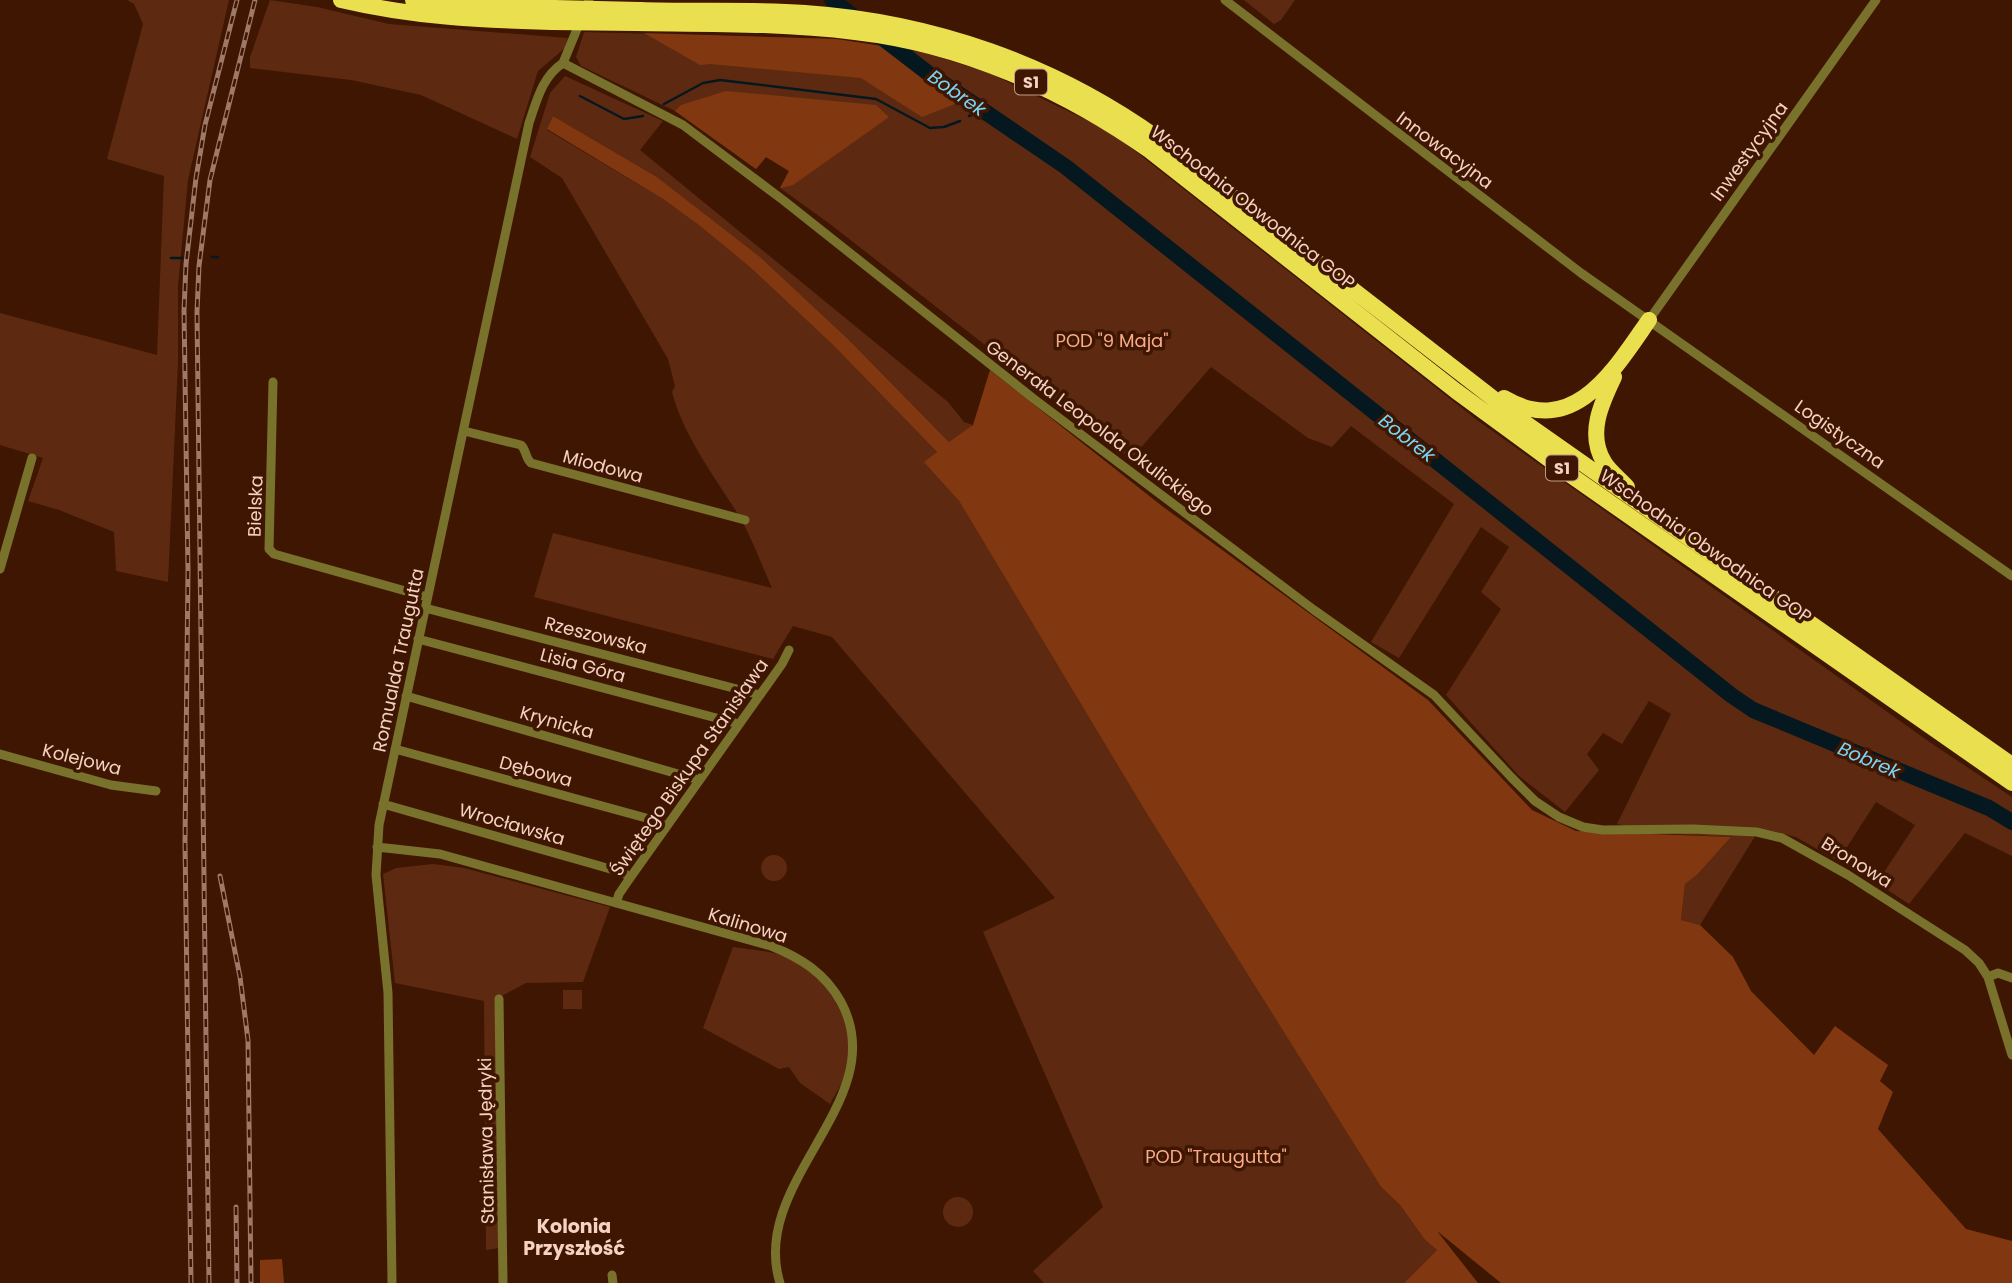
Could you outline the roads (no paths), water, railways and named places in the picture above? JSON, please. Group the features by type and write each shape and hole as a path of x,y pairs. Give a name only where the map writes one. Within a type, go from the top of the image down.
{"highway":[{"name":"Wschodnia Obwodnica GOP","path":"341,0 383,10 443,18 553,15 638,17 858,32 928,45 991,65 1034,83 1126,133 1456,391 2012,783"},
{"name":"Wschodnia Obwodnica GOP","path":"413,0 553,15"},
{"name":"Wschodnia Obwodnica GOP","path":"638,17 804,13 917,29 1022,62 1086,93 1123,115 1177,154 1448,365 1662,521 2012,765"},
{"path":"1448,365 1517,406 1545,411 1572,406 1594,391 1622,359 1648,320"},
{"path":"1622,359 1601,403 1595,427 1597,442 1604,464 1662,521"}],"street":[{"name":"Romualda Traugutta","path":"392,1283 388,993 376,875 383,804 529,122 542,86 552,71 563,63 589,0"},
{"name":"Innowacyjna","path":"1225,0 1553,253 1648,320"},
{"name":"Inwestycyjna","path":"1648,320 1876,0"},
{"name":"Generała Leopolda Okulickiego","path":"563,63 683,125 783,200 1034,399 1314,610 1434,695 1535,801 1559,817 1583,827 1603,830"},
{"name":"Logistyczna","path":"1648,320 2012,576"},
{"name":"Bielska","path":"273,382 269,549 274,554 427,597"},
{"name":"Miodowa","path":"464,431 521,445 531,463 746,520"},
{"path":"0,569 33,458"},
{"name":"Rzeszowska","path":"425,608 760,695"},
{"name":"Lisia Góra","path":"418,639 739,724"},
{"name":"Świętego Biskupa Stanisława","path":"617,903 619,894 789,650"},
{"name":"Krynicka","path":"406,696 699,780"},
{"name":"Dębowa","path":"395,749 657,821 666,827"},
{"name":"Kolejowa","path":"0,754 111,785 156,791"},
{"name":"Wrocławska","path":"383,804 624,873 630,878"},
{"name":"Bronowa","path":"1603,830 1758,832 1782,838 1848,875 1965,950 1979,962 1988,977 2012,1055"},
{"name":"Kalinowa","path":"377,847 440,854 771,946 794,955 813,967 827,981 848,1016 853,1039 852,1061 847,1083 791,1192 775,1233 774,1259 780,1283"},
{"path":"1988,977 1998,973 2012,978"},
{"name":"Stanisława Jędryki","path":"499,999 503,1283"}],"waterway":[{"name":"Bobrek","path":"832,0 858,20"},
{"name":"Bobrek","path":"876,33 928,73 1066,167 1731,695 1753,710 1989,808 2012,822"},
{"path":"664,104 703,83 720,80 876,99 930,128 944,127 960,121"},
{"path":"580,96 624,119 643,116"},
{"path":"969,116 983,110"},
{"path":"212,257 218,257"},
{"path":"171,258 182,258"}],"railway":[{"path":"191,1283 185,842 188,571 184,311 186,264 205,125 237,0"},
{"path":"209,1283 197,312 199,266 210,180 255,0"},
{"path":"220,876 240,977 248,1040 251,1283"},
{"path":"236,1207 237,1283"}],"district":[{"name":"Kolonia Przyszłość","path":"574,1237"}],"park label":[{"name":"POD \"9 Maja\"","path":"1112,340"},
{"name":"POD \"Traugutta\"","path":"1216,1156"}]}
